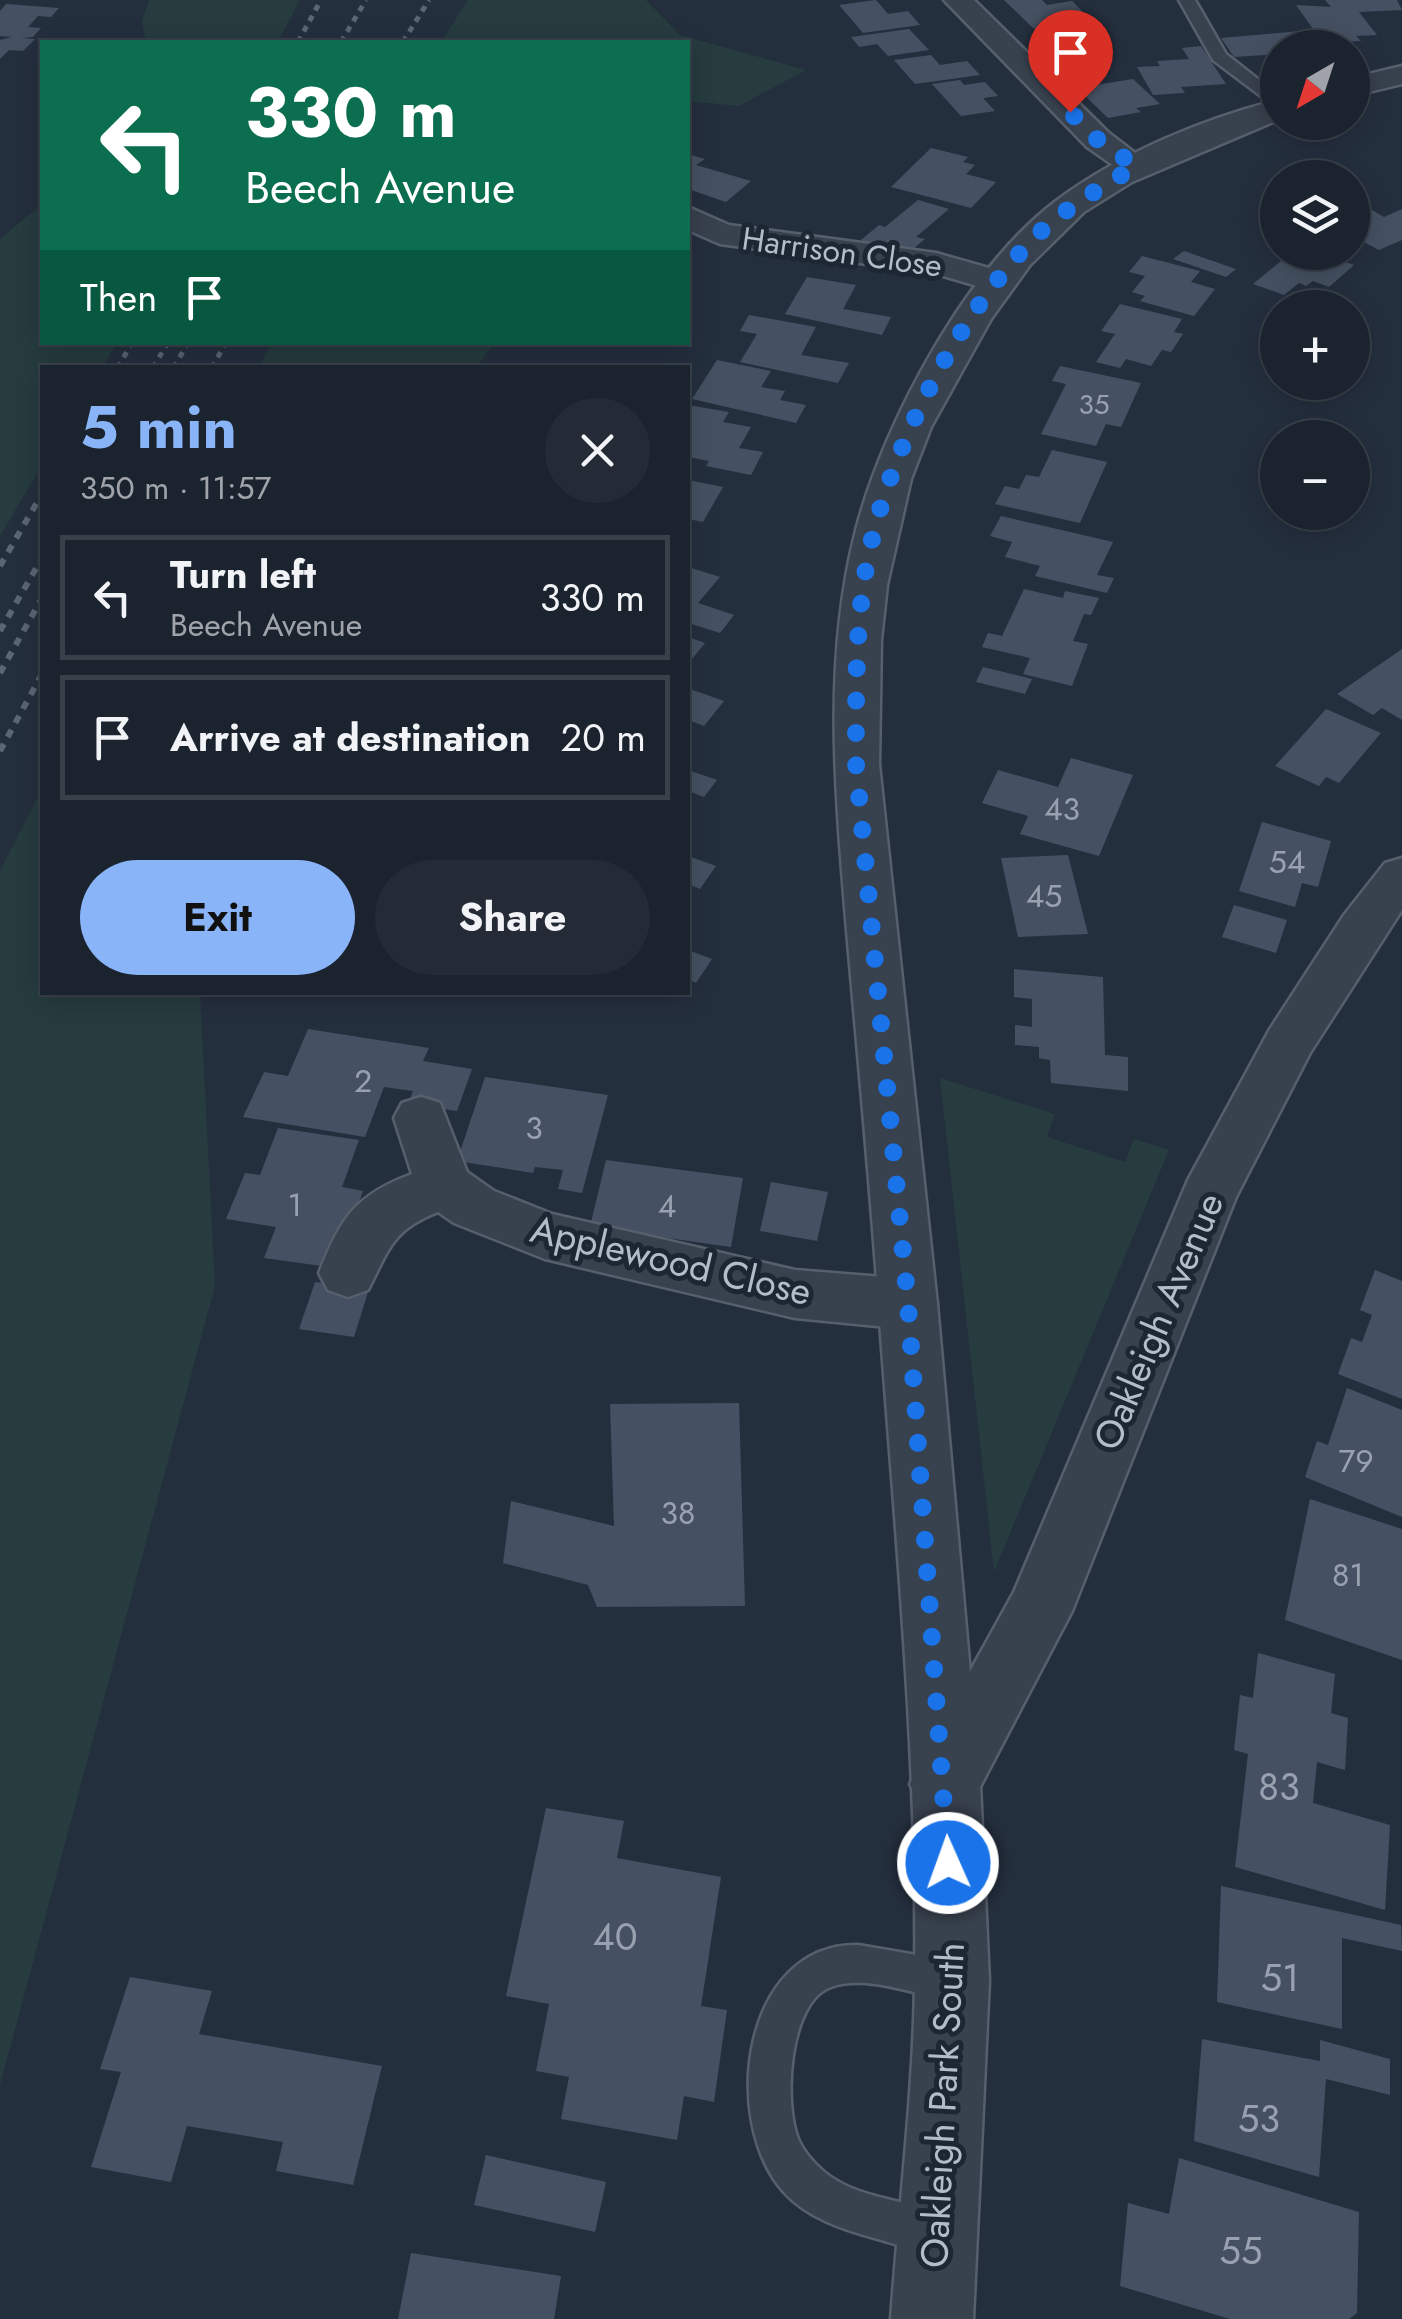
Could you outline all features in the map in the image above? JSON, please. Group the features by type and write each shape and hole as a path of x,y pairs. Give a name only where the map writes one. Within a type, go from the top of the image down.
{"street":[{"path":"958,0 1098,140 1136,166"},
{"path":"1370,83 1402,75"},
{"name":"Oakleigh Park South","path":"932,2319 952,1982 946,1784 908,1304 856,764 855,674 864,579 883,496 940,368 998,281 1036,237 1074,204 1136,166 1260,114"},
{"name":"Harrison Close","path":"690,218 720,234 936,263 998,281"},
{"name":"Oakleigh Avenue","path":"946,1784 1039,1610 1208,1196 1289,1043 1362,928 1402,875"},
{"path":"348,1273 361,1236 380,1213 444,1186 422,1118"},
{"name":"Applewood Close","path":"444,1186 474,1207 545,1236 795,1294 908,1304"}],"lane":[{"path":"1186,0 1219,58 1260,92"},
{"path":"936,2232 840,2204 813,2190 790,2166 777,2142 771,2108 776,2028 785,2002 807,1977 832,1966 952,1982"}],"green space":[{"path":"149,0 300,0 279,40 146,40 142,21"},
{"path":"468,0 646,0 680,35 806,70 739,106 690,101 690,40 442,40"},
{"path":"40,206 40,345 116,345 103,365 40,365 40,468 0,536 0,239"},
{"path":"270,345 493,345 478,365 260,365"},
{"path":"40,793 40,995 200,995 215,1286 0,2085 0,871"},
{"path":"940,1078 1055,1114 1047,1137 1125,1162 1134,1139 1169,1150 994,1572"}],"building":[{"path":"876,0 888,14 908,11 920,25 863,33 839,5"},
{"path":"1004,0 1042,0 1047,5 1072,1 1086,15 1063,18 1070,24 1034,29"},
{"path":"1325,0 1397,0 1402,10 1359,12 1377,35 1370,35 1370,30 1314,30 1296,5 1331,7"},
{"path":"6,4 59,8 51,17 38,16 28,27 41,28 33,37 22,38 35,39 23,51 9,50 0,59 0,40 12,37 0,36 0,11"},
{"path":"909,29 929,50 888,56 877,44 859,47 851,37"},
{"path":"1260,35 1260,55 1234,57 1221,38"},
{"path":"1201,46 1226,84 1181,87 1185,93 1153,95 1137,67 1189,59 1182,48"},
{"path":"931,55 940,65 967,61 980,75 915,84 894,60"},
{"path":"1133,79 1160,104 1108,118 1077,88"},
{"path":"960,80 964,85 985,82 998,96 983,98 995,111 961,116 932,84"},
{"path":"931,148 968,157 963,162 975,165 966,174 996,182 971,208 891,187"},
{"path":"690,155 705,159 696,165 751,181 726,202 690,190"},
{"path":"918,200 949,209 916,237 925,239 907,254 861,240 879,225 885,227"},
{"path":"1402,209 1402,240 1379,250 1370,245 1370,211 1384,217"},
{"path":"1184,251 1236,269 1226,277 1173,259"},
{"path":"1142,256 1200,271 1191,282 1215,289 1194,316 1140,301 1145,296 1132,292 1145,276 1129,272"},
{"path":"1270,270 1348,270 1329,287 1313,281 1306,286 1299,283 1290,290 1270,290 1253,284"},
{"path":"807,277 856,285 843,309 891,317 882,335 785,314"},
{"path":"1120,304 1182,319 1174,332 1183,334 1171,352 1162,350 1151,366 1126,359 1120,368 1096,362 1115,334 1101,331"},
{"path":"749,315 816,327 801,355 849,363 838,383 740,362 757,334 740,331"},
{"path":"717,360 771,371 761,387 785,391 780,400 806,405 796,423 692,399"},
{"path":"1060,366 1141,383 1121,427 1106,424 1096,446 1041,434 1066,384 1052,381"},
{"path":"690,405 729,412 723,422 751,427 739,448 763,452 751,475 706,466 709,461 690,457"},
{"path":"1052,450 1107,462 1080,523 995,504 1005,486 1019,489 1026,475 1039,477"},
{"path":"690,480 723,487 703,522 690,519"},
{"path":"1001,516 1113,542 1097,575 1114,578 1107,593 1035,576 1040,566 1005,557 1012,542 990,536"},
{"path":"690,568 720,577 698,603 734,615 720,633 690,624"},
{"path":"1024,589 1063,598 1065,591 1099,598 1091,615 1084,614 1073,641 1088,644 1072,686 1023,674 1030,658 982,647 988,633 1002,636"},
{"path":"690,638 705,643 690,662"},
{"path":"1402,649 1402,720 1382,708 1373,715 1337,694"},
{"path":"983,667 1032,679 1025,694 976,682"},
{"path":"690,689 724,701 704,726 690,721"},
{"path":"1326,709 1381,733 1339,783 1326,777 1319,786 1275,766"},
{"path":"1071,758 1133,775 1099,856 1020,834 1028,816 982,803 998,770 1058,787"},
{"path":"690,771 717,780 704,797 690,792"},
{"path":"1262,822 1331,841 1318,887 1302,883 1295,907 1239,891"},
{"path":"1068,855 1088,934 1018,937 1001,858"},
{"path":"690,857 716,866 700,889 690,885"},
{"path":"1234,905 1287,920 1276,953 1222,937"},
{"path":"690,951 712,959 696,983 690,980"},
{"path":"1014,969 1103,977 1105,1055 1128,1057 1128,1091 1051,1083 1050,1060 1039,1058 1039,1047 1015,1045 1015,1025 1032,1027 1032,999 1014,997"},
{"path":"308,1029 429,1048 423,1061 472,1069 457,1111 408,1104 413,1091 384,1087 365,1137 243,1117 264,1072 288,1076"},
{"path":"485,1077 608,1095 582,1193 558,1189 563,1170 535,1167 533,1173 457,1161"},
{"path":"278,1128 359,1140 342,1187 363,1191 336,1268 264,1258 276,1227 226,1219 245,1173 260,1175"},
{"path":"606,1160 743,1178 731,1247 632,1233 586,1243"},
{"path":"771,1182 828,1192 817,1241 760,1231"},
{"path":"1375,1270 1402,1281 1402,1399 1338,1374 1351,1338 1362,1342 1372,1315 1360,1310"},
{"path":"315,1282 369,1289 354,1337 299,1329"},
{"path":"1347,1388 1402,1410 1402,1517 1305,1477 1317,1441 1328,1445"},
{"path":"739,1403 745,1606 597,1607 588,1585 503,1563 511,1501 614,1526 610,1404"},
{"path":"1310,1499 1402,1529 1402,1660 1285,1620"},
{"path":"1258,1653 1335,1674 1331,1713 1348,1718 1345,1770 1317,1762 1313,1803 1390,1825 1385,1910 1235,1867 1248,1754 1234,1750 1240,1695 1253,1698"},
{"path":"546,1808 624,1821 617,1858 721,1877 701,2006 727,2010 714,2102 684,2096 677,2140 561,2119 569,2077 536,2071 549,2004 506,1996"},
{"path":"1221,1886 1401,1925 1402,1951 1342,1938 1342,2029 1217,2002"},
{"path":"130,1977 212,1991 199,2034 382,2066 353,2185 276,2171 283,2142 187,2126 171,2182 91,2167 121,2072 100,2069"},
{"path":"1202,2039 1320,2061 1320,2040 1390,2059 1390,2095 1326,2079 1319,2177 1194,2141"},
{"path":"486,2155 606,2182 595,2232 474,2205"},
{"path":"1179,2158 1359,2212 1357,2313 1349,2319 1230,2319 1120,2286 1128,2203 1169,2214"},
{"path":"411,2253 561,2276 554,2319 398,2319"}],"railway":[{"path":"299,40 321,0"},
{"path":"342,40 366,0"},
{"path":"404,40 429,0"},
{"path":"120,365 130,345"},
{"path":"155,365 166,345"},
{"path":"176,365 186,345"},
{"path":"214,365 224,345"},
{"path":"0,566 40,497"},
{"path":"0,631 40,561"},
{"path":"0,673 40,602"},
{"path":"0,751 40,678"}],"route":[{"path":"948,1863 946,1784 908,1304 856,764 855,674 864,579 883,496 940,368 998,281 1036,237 1074,204 1136,166 1098,140 1070,112"}]}
